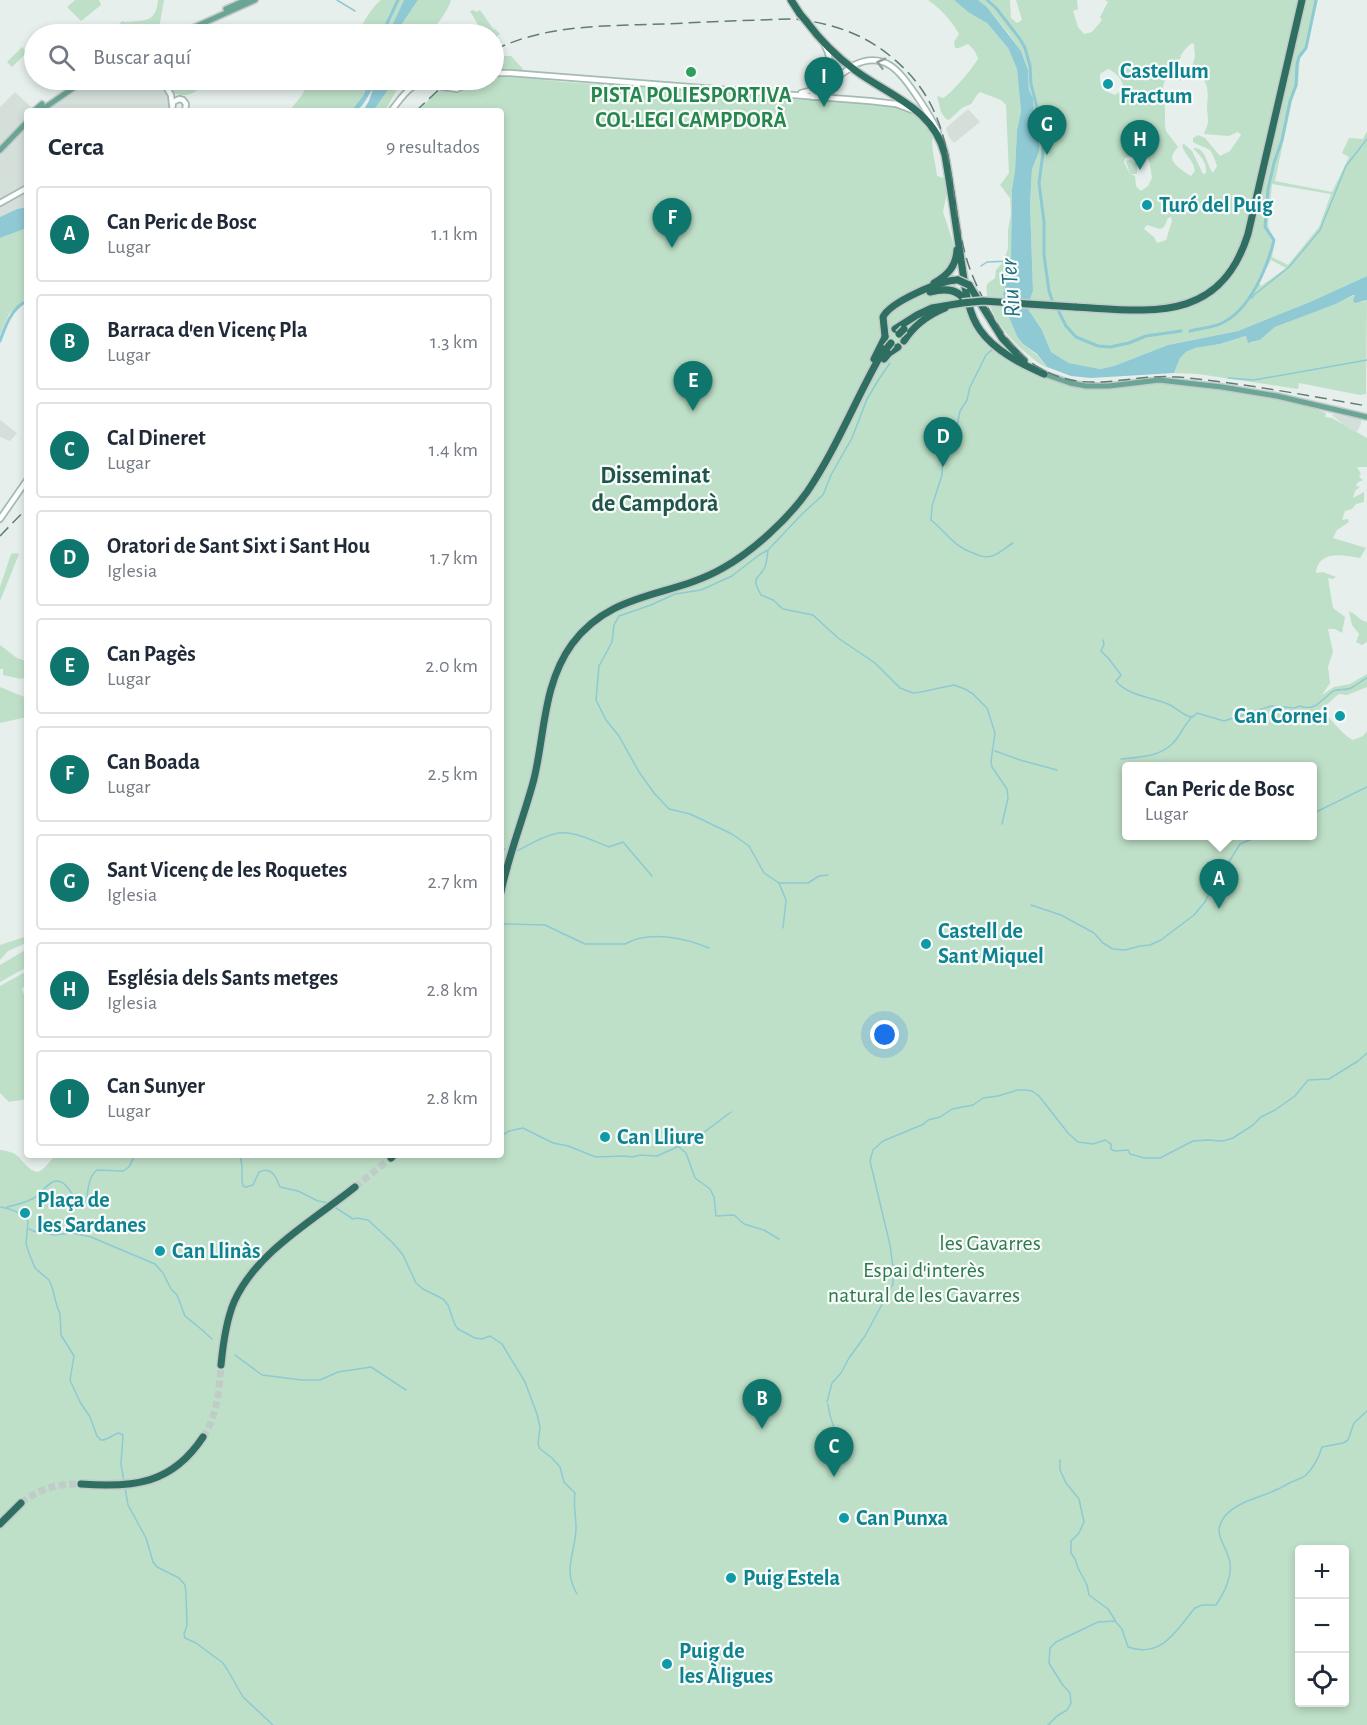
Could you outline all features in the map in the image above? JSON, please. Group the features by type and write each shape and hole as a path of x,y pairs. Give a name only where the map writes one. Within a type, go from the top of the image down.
{"highway":[{"path":"791,0 830,49 851,67 917,110 931,125 941,142 945,157 956,226 960,303 982,326 989,322 986,313"},
{"path":"798,502 887,341 898,330 925,315 960,303 983,301 1142,311 1161,310 1179,307 1194,301 1209,293 1221,282 1233,268 1248,234 1302,0"},
{"path":"898,348 889,346 886,342 884,316 887,311 943,278 951,269 957,253 956,226"},
{"path":"909,298 950,280 958,280 969,285 1010,349 1023,361 1044,374"},
{"path":"909,298 937,290 952,290 963,298 972,320 987,339 1001,351 1044,374"},
{"path":"960,303 972,314 977,325"},
{"path":"504,880 534,776 551,685 573,643 593,622 620,605 697,581 725,568 762,539 798,502 833,454 889,353 898,348 911,330 924,319 960,303"},
{"path":"883,321 887,327 902,332 904,341"},
{"path":"816,478 887,341"},
{"path":"221,1365 228,1318 243,1286 264,1258 352,1190"},
{"path":"85,1484 123,1485 152,1479 168,1472 185,1459 203,1437"},
{"path":"0,1524 21,1503"}],"main road":[{"path":"193,24 246,0"},
{"path":"201,24 255,0"},
{"path":"38,108 64,90"},
{"path":"44,108 70,90"},
{"path":"0,145 24,120"},
{"path":"0,150 24,125"},
{"path":"1044,374 1060,381 1086,386 1109,386 1159,380 1222,387 1277,396 1367,417"}],"street":[{"path":"811,28 827,51 830,65 825,80 815,93"},
{"path":"815,93 851,67 866,61 875,60 887,63 897,70 930,116 940,135 941,142"},
{"path":"504,73 789,94 815,93 838,98 896,104 912,110 928,124 941,142"},
{"path":"168,90 171,96 172,108"},
{"path":"394,108 409,90"},
{"path":"171,96 186,104 185,108"},
{"path":"172,108 175,100 180,99"},
{"path":"0,203 24,190"},
{"path":"0,517 24,484"}],"shaded area":[{"path":"77,90 166,90 172,100 171,108 49,108"},
{"path":"15,92 32,108 24,108 24,208 0,217 0,107"},
{"path":"968,109 980,122 954,143 946,128"},
{"path":"1332,415 1361,419 1357,432 1344,425"},
{"path":"0,420 17,433 10,441 0,437"}],"green space":[{"path":"75,0 99,0 101,5 81,21 67,7"},
{"path":"158,0 164,0 160,24 119,24 122,21 148,19 155,13"},
{"path":"381,0 404,0 393,24 363,24"},
{"path":"418,0 451,0 436,24 402,24"},
{"path":"928,0 954,0 968,12 985,21 1008,48 1017,69 1021,111 1012,189 1011,257 1003,294 1006,311 1016,334 1047,368 1027,354 1006,333 997,321 987,296 987,284 995,278 996,270 1004,261 1008,248 1010,198 1000,185 1009,173 1006,105 1001,100 980,92 971,104 962,108 949,120 946,119 941,112 937,96 943,98 951,91 978,58 968,44 955,48 954,42 959,34 945,15"},
{"path":"978,0 1010,0 1011,18 1017,23 1022,20 1016,0 1077,0 1078,9 1073,11 1078,27 1084,34 1092,32 1102,20 1100,17 1108,2 1105,0 1318,0 1307,48 1300,58 1298,85 1292,101 1275,181 1332,192 1349,157 1342,153 1349,138 1363,139 1367,131 1367,276 1238,331 1168,345 1114,366 1100,369 1069,363 1051,352 1042,330 1028,309 1033,291 1030,204 1032,169 1039,152 1040,140 1035,123 1033,98 1029,91 1028,70 1021,51 987,7","holes":["1192,43 1194,44 1195,57 1191,70 1204,80 1207,89 1208,123 1204,134 1229,136 1238,132 1241,135 1230,151 1220,156 1205,138 1198,135 1193,138 1193,142 1213,154 1217,166 1213,173 1203,153 1197,148 1193,148 1204,162 1206,173 1203,174 1192,151 1184,144 1183,149 1195,171 1191,176 1179,168 1172,157 1178,147 1166,131 1163,86 1166,78 1171,74 1175,74 1181,80 1179,64 1184,51","1108,69 1119,77 1124,88 1115,95 1105,91 1100,82 1100,74","1144,155 1149,160 1152,178 1148,186 1141,191 1136,186 1135,176 1131,174 1137,174 1137,164 1130,160 1126,161 1130,174 1124,162 1125,158","1272,184 1331,194 1319,227 1288,265 1272,257 1275,242 1268,226","1171,217 1172,221 1166,240 1157,243 1154,237 1144,229 1147,225 1160,229 1164,227 1168,218","1271,260 1286,268 1261,286 1259,282"]},
{"path":"480,10 490,24 477,24 470,11"},
{"path":"22,47 24,49 24,55 12,67 7,62"},
{"path":"504,56 511,56 523,71 504,70"},
{"name":"Espai d'interès natural de les Gavarres","path":"504,76 896,106 916,116 933,136 937,176 944,178 947,193 943,212 955,248 951,265 961,306 965,306 982,336 1003,355 1052,381 1076,387 1109,389 1165,384 1226,389 1288,400 1326,413 1325,417 1332,418 1367,438 1367,467 1357,467 1361,474 1359,477 1363,480 1357,483 1356,486 1360,487 1355,491 1353,498 1364,492 1364,502 1345,511 1342,520 1348,519 1349,522 1337,530 1333,538 1366,548 1360,558 1340,555 1323,559 1316,573 1323,572 1336,577 1328,578 1333,608 1345,617 1342,633 1335,629 1328,629 1333,652 1328,667 1330,683 1322,695 1334,687 1350,684 1367,674 1367,687 1347,695 1339,694 1319,710 1353,740 1363,736 1367,731 1367,1725 0,1725 0,1150 15,1154 29,1168 38,1172 53,1158 504,1158 504,108 421,108 438,90 454,92 504,90"},
{"path":"171,90 198,90 184,95 173,93"},
{"path":"305,90 365,90 353,108 292,108"},
{"path":"388,90 397,90 387,108 375,108"},
{"path":"24,229 24,300 9,314 0,335 0,238"},
{"path":"1356,294 1354,299 1363,302 1367,300 1366,394 1360,395 1299,383 1298,389 1198,374 1174,373 1180,358 1195,348 1247,336 1250,343 1260,340 1275,327"},
{"path":"11,554 19,554 0,601 0,587"},
{"path":"1349,612 1367,622 1367,642 1362,645 1356,642 1359,634 1352,625"},
{"path":"0,645 17,658 24,660 24,678 3,675 3,669 0,669"},
{"path":"0,687 24,697 24,718 0,723"},
{"path":"24,937 24,944 8,951 0,960 0,945"},
{"path":"24,951 24,969 0,982 0,965"},
{"path":"24,973 22,990 24,995 24,1100 9,1102 0,1093 0,986"}],"water":[{"path":"404,0 418,0 402,24 393,24"},
{"name":"Riu Ter","path":"954,0 978,0 987,7 1021,51 1028,70 1029,90 1033,98 1035,123 1040,140 1039,152 1032,169 1030,204 1033,291 1028,309 1042,330 1051,352 1069,363 1100,369 1114,366 1168,345 1238,331 1367,276 1367,300 1355,303 1353,301 1355,295 1353,295 1336,304 1275,327 1260,340 1248,343 1246,336 1220,344 1195,348 1180,358 1174,373 1091,378 1071,376 1047,367 1037,354 1023,344 1017,336 1006,311 1003,294 1011,257 1012,189 1021,111 1017,69 1008,48 987,23 968,12"},
{"path":"365,90 372,90 360,108 353,108"},
{"path":"373,90 388,90 375,108 365,108"},
{"path":"24,208 24,229 0,238 0,217"}],"waterway":[{"path":"337,0 355,11"},
{"path":"387,24 398,0"},
{"path":"987,0 1020,39 1030,66 1031,84 1042,127 1043,153 1039,183 1044,222 1044,255 1053,303"},
{"path":"1190,331 1218,325 1232,317 1249,298 1267,263 1274,240 1265,227 1268,189 1296,85 1297,64 1306,48 1316,0"},
{"path":"1250,298 1289,267 1320,230 1346,166 1367,139"},
{"name":"Riu Ter","path":"981,266 987,262 1011,261"},
{"path":"0,341 13,313 24,303"},
{"path":"1057,308 1066,326 1076,337 1098,346 1110,347 1146,336 1181,331"},
{"path":"994,348 986,355 960,411 956,432 943,449 942,475 932,506 931,520 950,539 980,556 995,555 1013,543"},
{"path":"1228,378 1254,380 1367,360"},
{"path":"828,875 819,876 808,883 779,883 764,873 749,846 732,834 690,814 669,809 639,772 596,700 599,666 612,642 614,625 619,616 675,594 701,590 732,576 768,550 823,495 831,475 852,438 867,399 890,363"},
{"path":"768,551 765,567 756,581 761,595 773,600 783,609 813,615 838,638 875,663 900,688 913,693 954,685 973,694 987,708 995,733 992,767 1007,789 1008,798 1002,824"},
{"path":"1103,640 1101,651 1121,675 1116,681 1121,686 1134,693 1168,704 1191,717 1197,713 1224,721 1271,706 1310,707 1318,704 1332,692 1351,688 1367,678"},
{"path":"1121,759 1161,752 1175,741 1193,716"},
{"path":"995,751 1057,770"},
{"path":"1317,812 1367,787"},
{"path":"515,852 544,837 561,833 582,836 609,847 623,842 652,876"},
{"path":"1031,905 1061,915 1094,933 1103,943 1113,949 1125,950 1150,945 1161,940 1194,915 1205,902 1217,876 1224,870 1240,844 1250,840"},
{"path":"779,883 786,900 783,928"},
{"path":"504,924 545,925 585,944 625,944 656,936 689,941 709,948"},
{"path":"827,1402 832,1383 865,1336 893,1284 890,1245 870,1161 873,1150 883,1141 924,1124 928,1120 940,1117 952,1109 973,1105 983,1098 1025,1090 1032,1091 1039,1096 1068,1133 1078,1142 1093,1144 1105,1140 1115,1151 1128,1150 1130,1154 1144,1158 1160,1158 1193,1141 1223,1141 1233,1138 1295,1096 1308,1080 1329,1079 1367,1053"},
{"path":"504,1134 523,1128 553,1143 596,1157 657,1156 695,1139 731,1112"},
{"path":"679,1147 686,1153 695,1178 710,1189 714,1197 716,1216 734,1215 744,1224 764,1230 779,1239"},
{"path":"7,1207 34,1198 57,1181 65,1184 77,1201 84,1206 90,1181 97,1170 123,1171 129,1167 134,1158"},
{"path":"240,1158 243,1186 253,1185 259,1172 267,1170 275,1176 280,1187 329,1203"},
{"path":"333,1206 353,1219 368,1220 393,1243 403,1255 416,1283 443,1299 448,1305 458,1329 475,1338 482,1339 490,1336 502,1344 525,1382 537,1414 540,1427 538,1444 540,1449 560,1467 564,1482 575,1493 576,1523 570,1568 577,1594"},
{"path":"0,1207 16,1211 28,1221 26,1244 29,1253 35,1268 49,1280 60,1314 61,1335 74,1356 70,1380 90,1417 97,1436 103,1440 119,1433 123,1435 121,1464 124,1482"},
{"path":"29,1229 36,1232"},
{"path":"40,1232 54,1235 72,1233 91,1237 155,1264 177,1295 185,1316 212,1339"},
{"path":"235,1355 262,1375 302,1380 320,1380 338,1372 371,1367 406,1390"},
{"path":"827,1461 836,1444 836,1433 828,1404"},
{"path":"1048,1725 1067,1710 1071,1703 1070,1693 1049,1663 1050,1648 1056,1642 1098,1622 1115,1621 1122,1629 1128,1647 1140,1650 1150,1649 1167,1640 1195,1608 1202,1605 1216,1605 1230,1574 1229,1557 1219,1534 1221,1522 1225,1516 1243,1503 1305,1476 1322,1447 1348,1440 1354,1423 1367,1411"},
{"path":"1060,1460 1060,1470 1066,1483 1079,1499 1084,1522 1079,1533 1071,1541 1071,1553 1087,1585 1089,1595 1108,1609 1115,1620"},
{"path":"125,1487 128,1505 146,1538 153,1562 157,1567 179,1578 185,1585 187,1625 185,1638 196,1643 223,1663 243,1697 273,1725"}],"tunnel":[{"path":"355,1187 391,1158"},
{"path":"203,1437 215,1411 221,1365"},
{"path":"21,1503 50,1488 81,1484"}],"railway":[{"path":"504,46 535,35 577,28 793,19 832,26 856,35 889,55 912,77 928,100 939,123 946,149 960,229 971,272 1001,330 1029,361 1055,375 1072,380 1107,382 1178,377 1250,386 1367,406"},
{"path":"419,108 438,90"},
{"path":"0,536 24,511"}],"place":[{"name":"PISTA POLIESPORTIVA COL·LEGI CAMPDORÀ","path":"691,72"},
{"name":"Castellum Fractum","path":"1108,84"},
{"name":"Can Sunyer","path":"824,107"},
{"name":"Sant Vicenç de les Roquetes","path":"1047,155"},
{"name":"Església dels Sants metges","path":"1140,170"},
{"name":"Turó del Puig","path":"1147,205"},
{"name":"Can Boada","path":"672,248"},
{"name":"Can Pagès","path":"693,411"},
{"name":"Oratori de Sant Sixt i Sant Hou","path":"943,467"},
{"name":"Can Cornei","path":"1340,716"},
{"name":"Can Peric de Bosc","path":"1219,909"},
{"name":"Castell de Sant Miquel","path":"926,944"},
{"name":"Can Lliure","path":"605,1137"},
{"name":"Plaça de les Sardanes","path":"25,1213"},
{"name":"Can Llinàs","path":"160,1251"},
{"name":"Barraca d'en Vicenç Pla","path":"762,1429"},
{"name":"Cal Dineret","path":"834,1477"},
{"name":"Can Punxa","path":"844,1518"},
{"name":"Puig Estela","path":"731,1578"},
{"name":"Puig de les Àligues","path":"667,1664"}],"district":[{"name":"Disseminat de Campdorà","path":"655,490"}],"park label":[{"name":"les Gavarres","path":"990,1243"}]}
